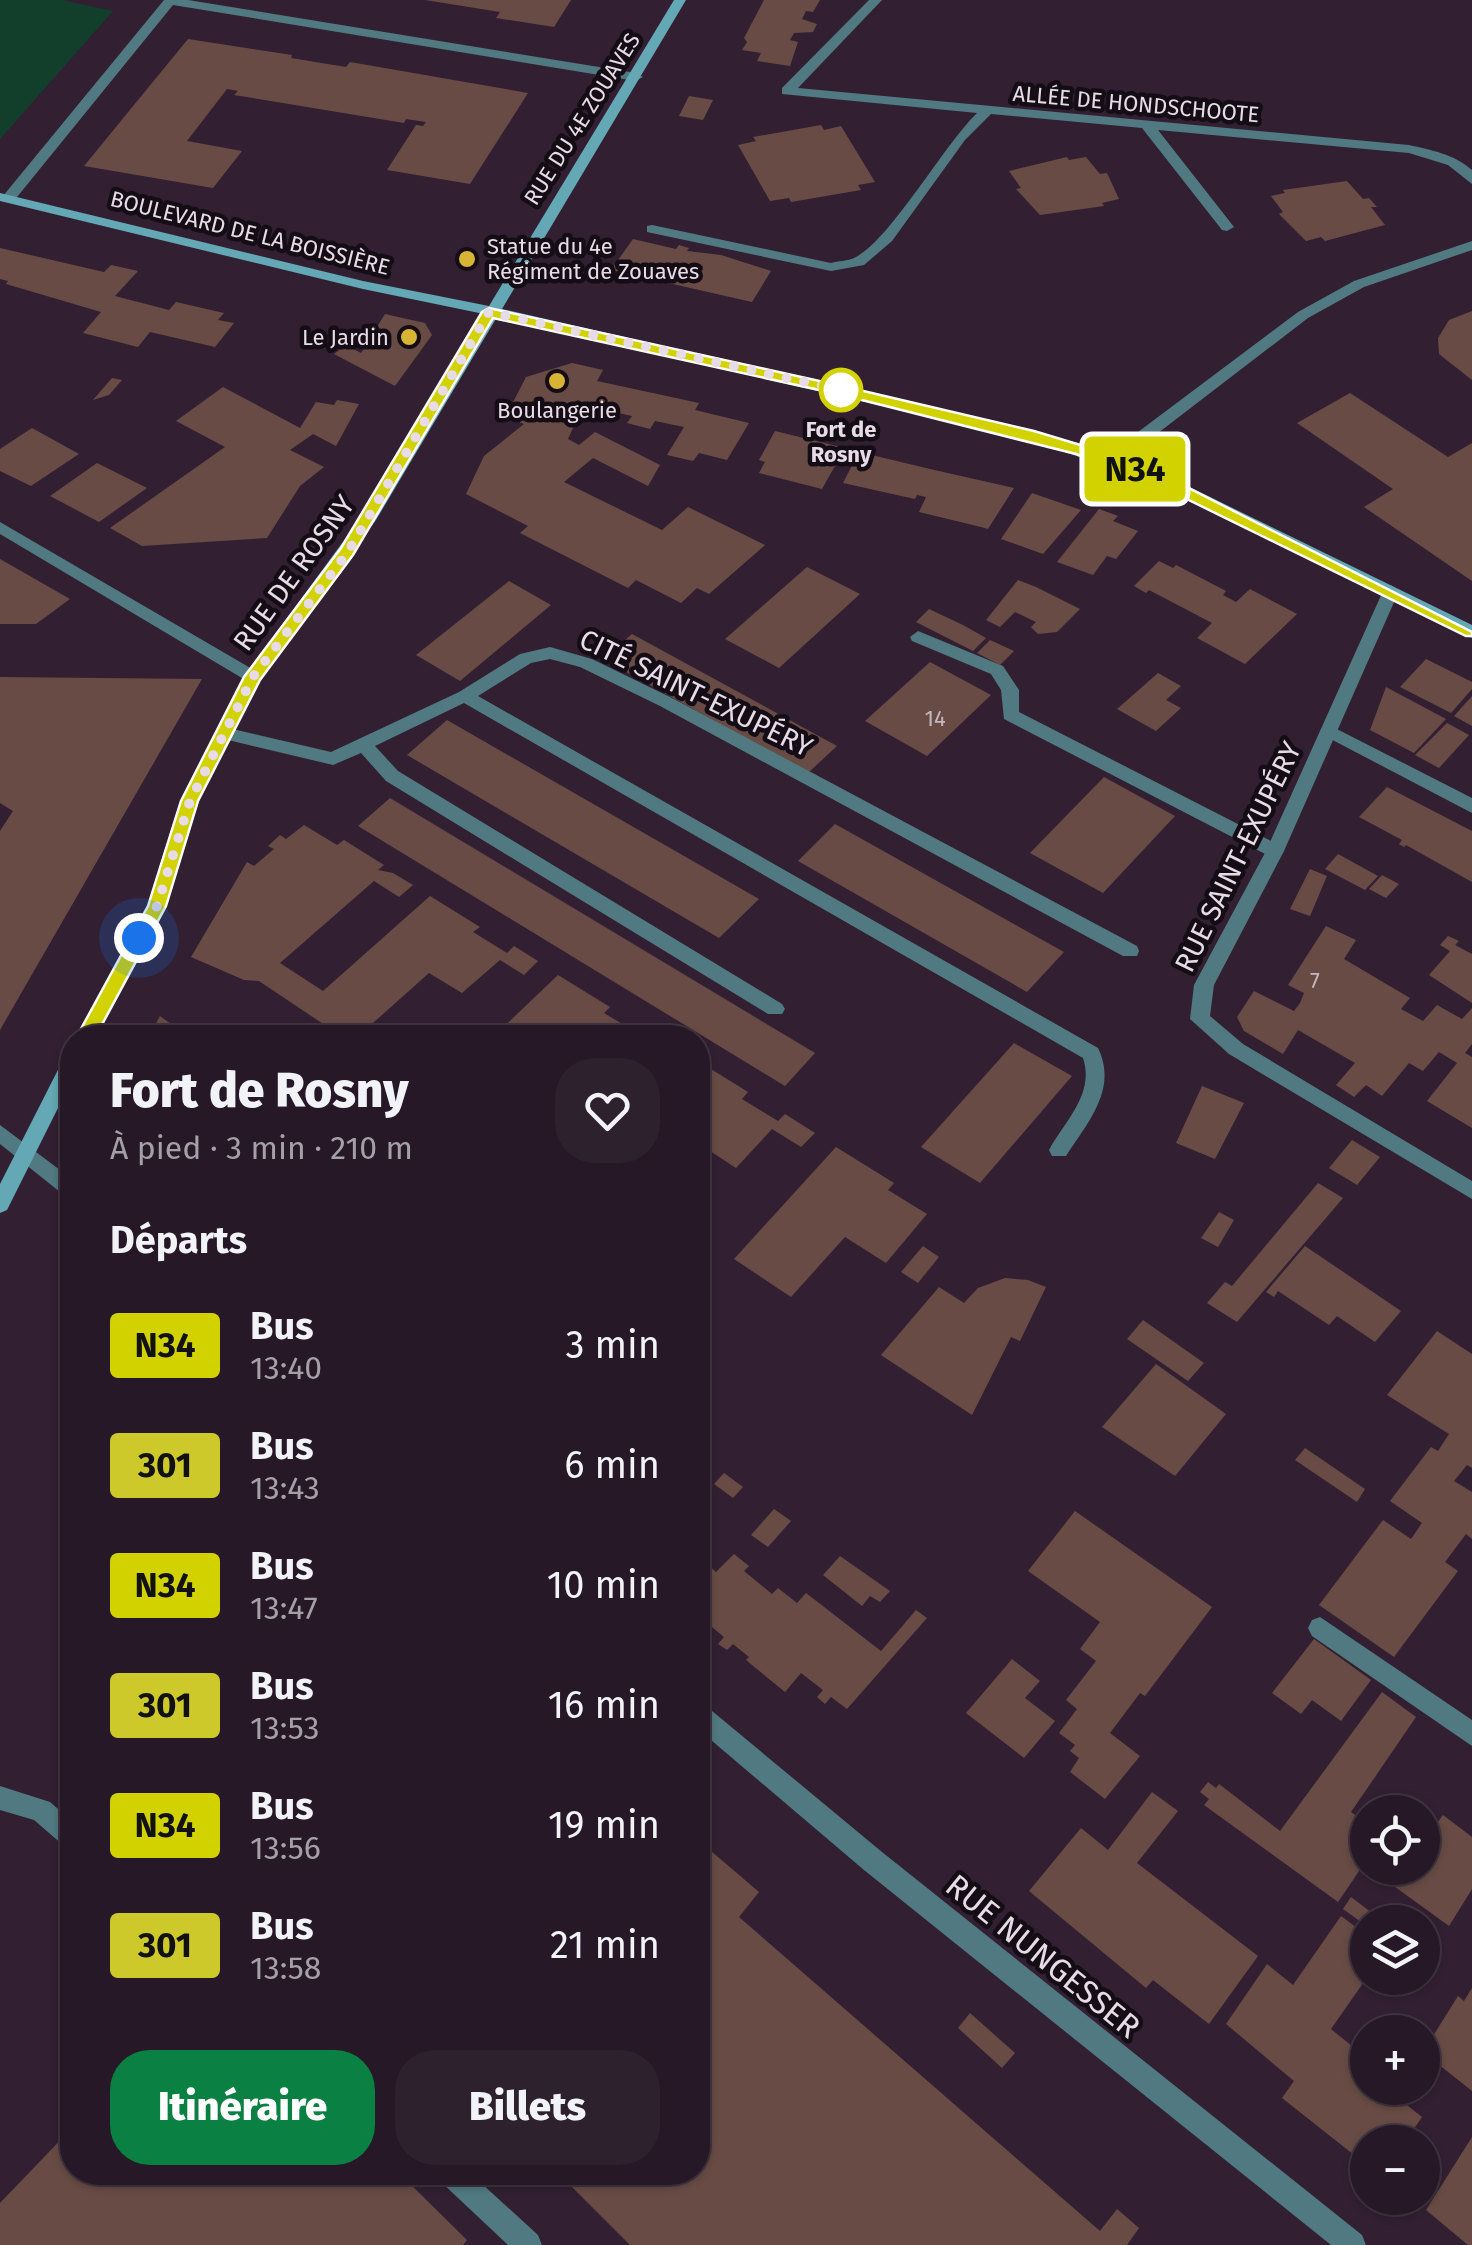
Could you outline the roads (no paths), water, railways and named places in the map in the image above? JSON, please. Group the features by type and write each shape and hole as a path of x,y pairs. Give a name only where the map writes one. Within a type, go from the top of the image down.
{"main road":[{"name":"RUE DU 4E ZOUAVES","path":"489,312 636,78 680,0"},
{"name":"BOULEVARD DE LA BOISSIÈRE","path":"4,198 1034,436 1155,477 1472,632"},
{"name":"RUE DE ROSNY","path":"93,1025 157,906 190,801 253,677 348,552 489,312"},
{"path":"0,1204 60,1084"}],"street":[{"path":"4,198 171,0 636,78"},
{"name":"ALLÉE DE HONDSCHOOTE","path":"876,0 788,92 1409,149 1449,160 1468,172 1472,180"},
{"path":"652,229 830,267 859,262 887,238 960,136 987,110"},
{"path":"1146,124 1227,227"},
{"path":"1082,451 1140,439 1303,315 1345,292 1383,274 1472,245"},
{"path":"0,526 253,677"},
{"name":"RUE SAINT-EXUPÉRY","path":"1391,591 1275,851 1204,985 1200,1019 1236,1048 1472,1191"},
{"path":"918,638 997,670 1010,690 1010,716 1275,851"},
{"name":"CITÉ SAINT-EXUPÉRY","path":"224,734 333,760 465,696 526,658 550,653 586,663 666,702 1130,951"},
{"path":"465,696 1091,1053 1100,1071 1097,1088 1059,1150"},
{"path":"1328,732 1472,806"},
{"path":"366,746 392,776 775,1008"},
{"path":"0,1133 60,1180"},
{"path":"1320,1628 1472,1734"},
{"name":"RUE NUNGESSER","path":"710,1724 873,1861 1352,2245"},
{"path":"0,1798 40,1810 60,1826"},
{"path":"463,2185 528,2245"}],"place":[{"name":"Statue du 4e Régiment de Zouaves","path":"467,259"},
{"name":"Le Jardin","path":"409,337"},
{"name":"Boulangerie","path":"557,381"},
{"name":"Fort de Rosny","path":"841,390"}]}
